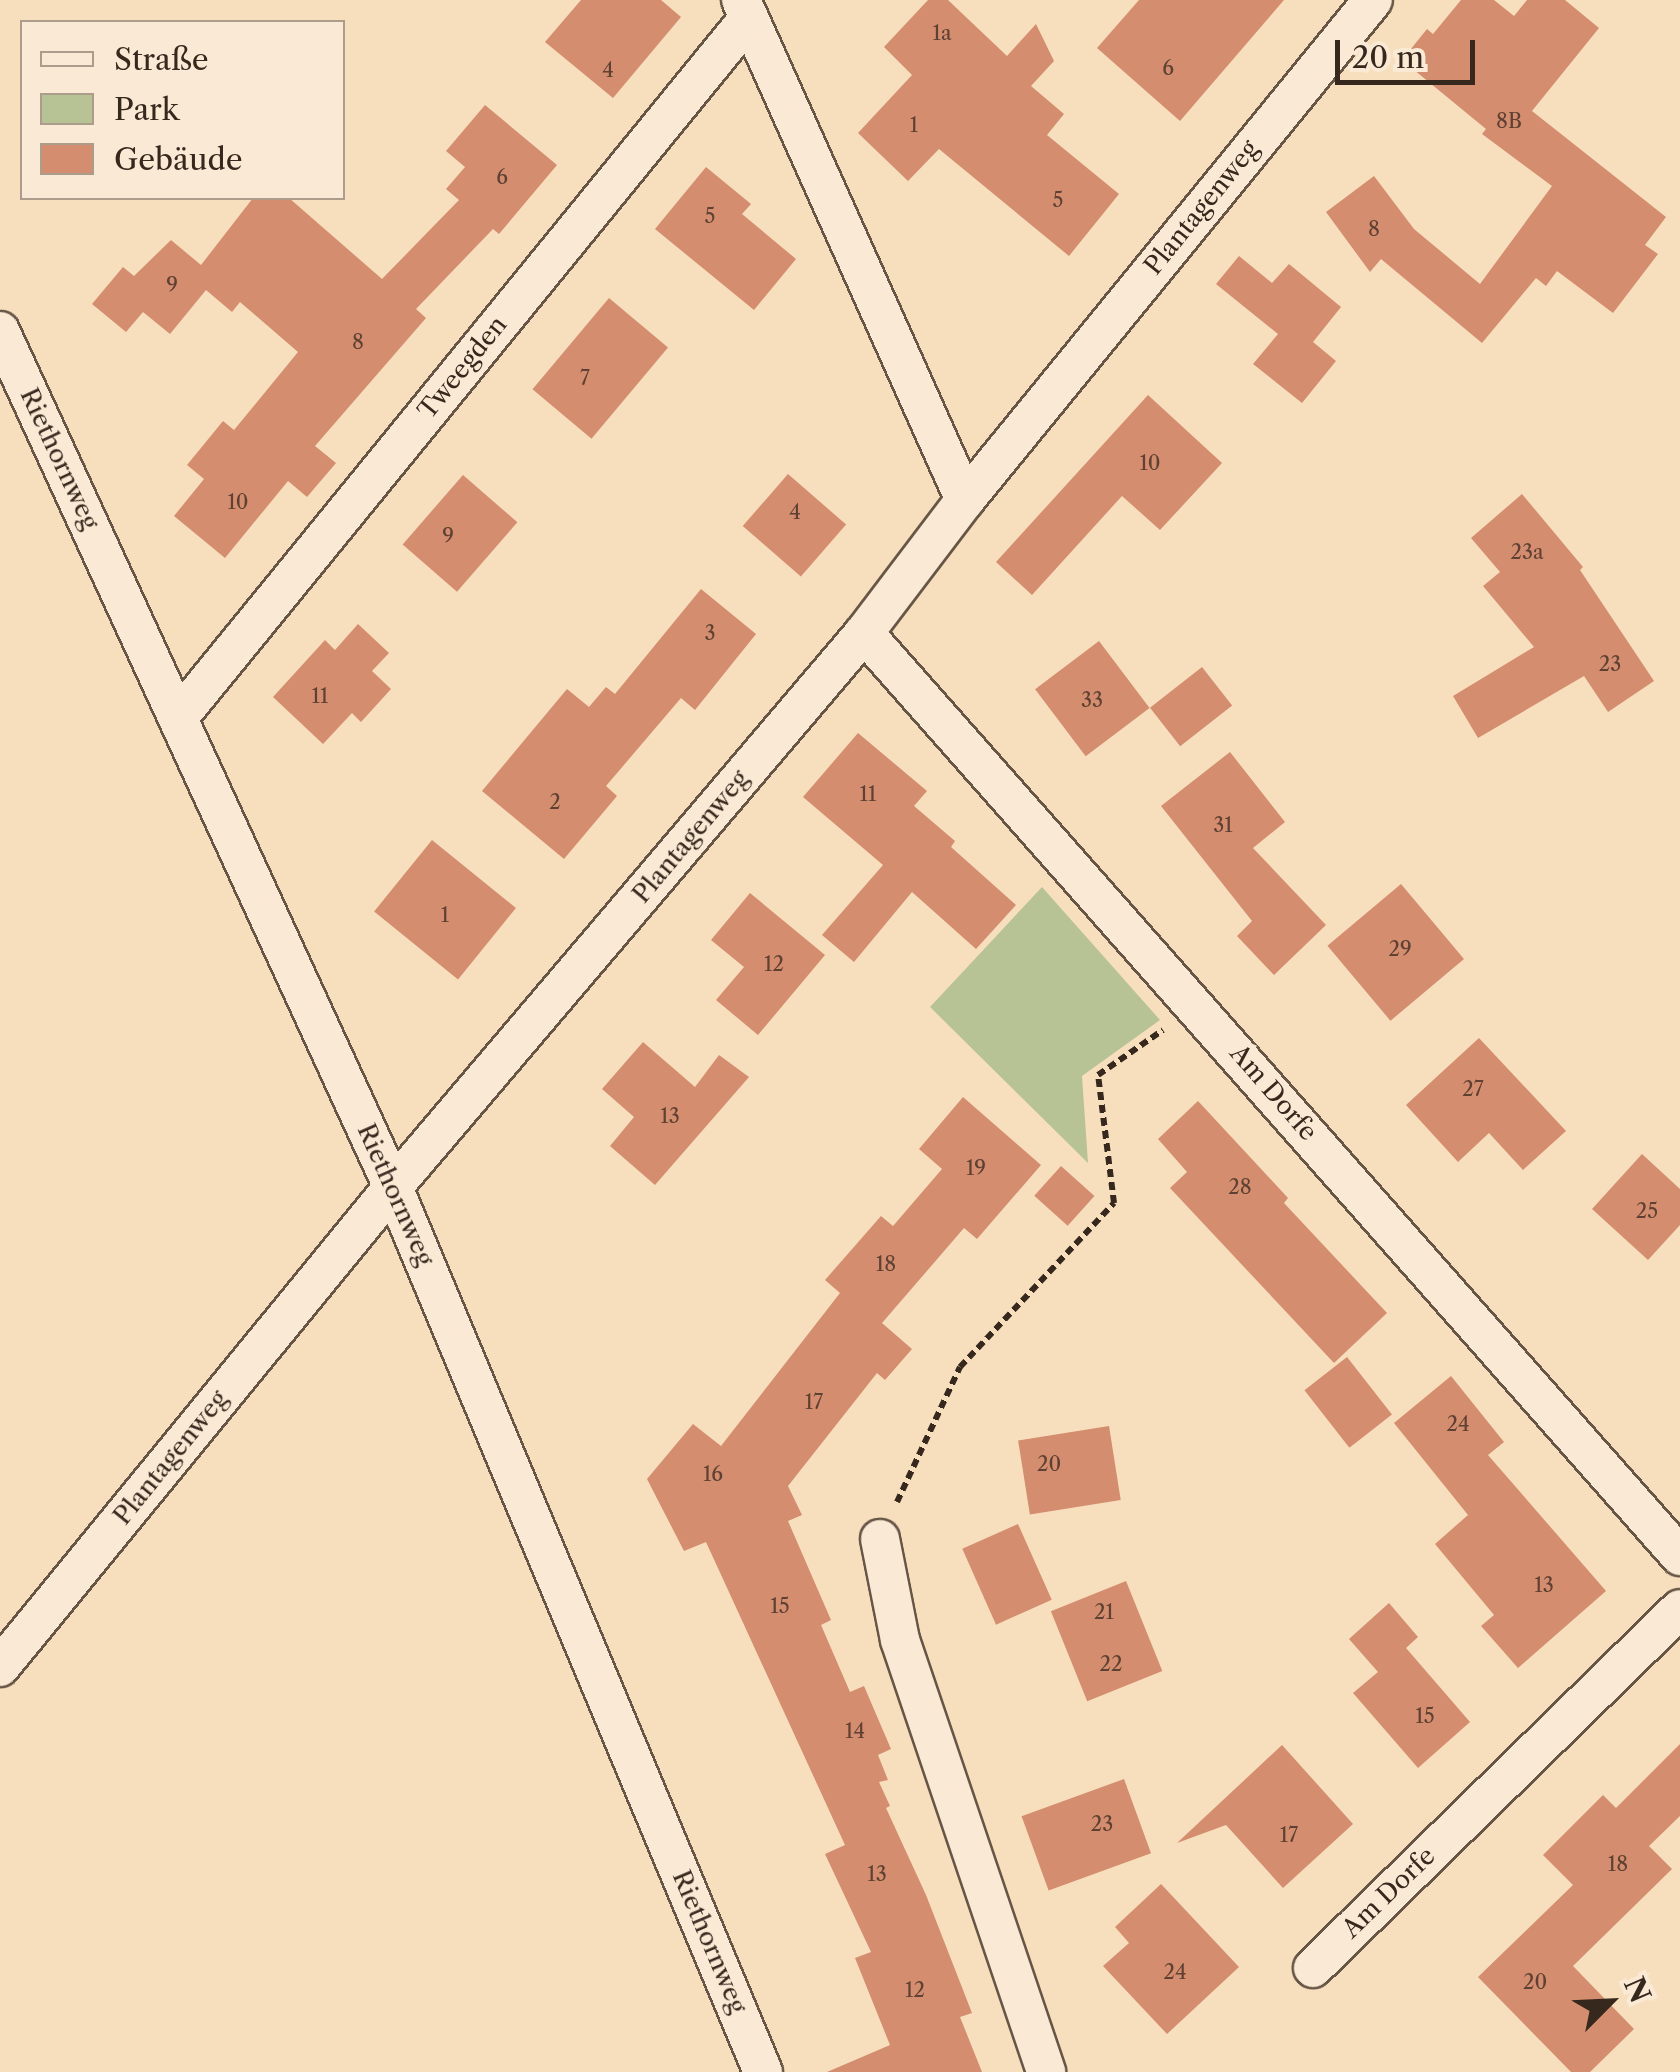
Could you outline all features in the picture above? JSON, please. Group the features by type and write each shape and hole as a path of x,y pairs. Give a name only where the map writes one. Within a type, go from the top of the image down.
{"street":[{"name":"Plantagenweg","path":"0,1666 393,1187 864,634 964,500 1373,0"},
{"name":"Tweegden","path":"178,718 745,9 964,500"},
{"name":"Riethornweg","path":"0,331 393,1187 763,2072"},
{"name":"Am Dorfe","path":"864,634 1680,1556"},
{"path":"880,1539 900,1640 1046,2072"},
{"name":"Am Dorfe","path":"1313,1968 1680,1609"}],"path":[{"path":"880,1539 960,1367 1114,1203 1098,1076 1197,1006"}],"green space":[{"path":"1042,887 1160,1020 1082,1076 1088,1163 930,1007"}],"building":[{"path":"581,0 661,0 681,17 613,98 545,42"},
{"path":"928,0 948,0 1007,56 1036,24 1054,61 1031,86 1064,114 1047,135 1119,194 1069,256 939,149 908,181 858,133 912,75 884,47"},
{"path":"1139,0 1284,0 1180,121 1097,48"},
{"path":"1461,0 1494,0 1514,16 1527,0 1565,0 1599,28 1532,111 1666,217 1645,245 1658,254 1613,313 1557,271 1546,286 1536,278 1482,343 1381,259 1370,272 1326,212 1374,176 1414,229 1480,284 1552,186 1482,134 1486,129 1402,60 1427,29 1433,34"},
{"path":"485,105 557,165 499,234 493,229 416,309 426,318 315,446 336,463 307,497 288,481 225,558 174,516 204,479 187,465 223,421 234,430 298,352 240,302 232,312 206,290 170,334 143,312 126,332 92,304 123,267 134,276 171,240 201,265 251,200 291,200 382,279 459,200 446,189 465,167 446,151"},
{"path":"706,167 751,204 742,214 796,259 754,310 655,229"},
{"path":"1239,256 1272,283 1289,264 1341,307 1313,342 1336,361 1302,403 1253,364 1278,334 1216,284"},
{"path":"609,298 668,347 591,439 533,389"},
{"path":"1148,395 1222,463 1160,530 1122,496 1032,595 996,562"},
{"path":"788,474 846,525 801,577 743,526"},
{"path":"463,475 517,522 457,592 403,544"},
{"path":"1522,494 1583,567 1580,570 1654,681 1608,712 1584,676 1478,738 1453,696 1534,647 1483,586 1500,572 1471,538"},
{"path":"701,589 756,634 695,710 681,698 606,786 617,796 564,859 482,791 567,689 589,707 606,687 615,694"},
{"path":"358,624 389,653 372,671 391,689 361,722 352,713 323,744 273,697 325,640 335,650"},
{"path":"1099,641 1150,708 1086,756 1035,689"},
{"path":"1202,667 1232,706 1180,746 1150,708"},
{"path":"858,733 927,791 914,806 955,841 951,847 1016,905 976,949 912,892 854,962 822,935 883,865 803,797"},
{"path":"1230,752 1285,822 1253,848 1326,925 1274,975 1237,936 1252,921 1161,806"},
{"path":"432,840 516,908 458,979 374,911"},
{"path":"1401,884 1464,959 1390,1021 1327,946"},
{"path":"750,893 825,955 758,1035 716,1000 744,967 711,940"},
{"path":"1479,1038 1566,1131 1523,1170 1489,1133 1458,1162 1406,1105"},
{"path":"643,1042 695,1087 719,1055 749,1077 655,1185 610,1146 634,1117 602,1089"},
{"path":"963,1097 1041,1165 977,1239 964,1228 882,1323 912,1349 885,1380 877,1373 788,1486 802,1515 788,1521 831,1620 821,1625 850,1692 864,1686 891,1749 878,1755 888,1780 879,1782 890,1806 886,1808 926,1895 972,2013 960,2017 982,2072 827,2072 890,2045 855,1958 871,1952 825,1854 845,1845 706,1542 684,1551 647,1479 693,1424 721,1446 840,1293 825,1280 881,1216 893,1226 942,1169 919,1149"},
{"path":"1198,1101 1288,1198 1284,1203 1387,1313 1334,1363 1170,1188 1187,1172 1158,1139"},
{"path":"1642,1154 1680,1189 1680,1225 1648,1260 1592,1209"},
{"path":"1061,1166 1094,1196 1068,1226 1034,1196"},
{"path":"1347,1357 1392,1415 1349,1448 1304,1390"},
{"path":"1451,1376 1504,1442 1488,1455 1606,1591 1518,1668 1481,1626 1494,1615 1435,1544 1468,1515 1394,1423"},
{"path":"1109,1426 1121,1500 1030,1514 1018,1440"},
{"path":"1018,1524 1052,1600 996,1625 962,1549"},
{"path":"1126,1581 1162,1671 1087,1701 1051,1611"},
{"path":"1389,1603 1418,1637 1406,1648 1470,1722 1418,1768 1353,1693 1378,1672 1349,1639"},
{"path":"1680,1744 1680,1816 1649,1846 1672,1869 1573,1966 1634,2029 1590,2072 1571,2072 1478,1977 1573,1885 1543,1855 1603,1795 1616,1808"},
{"path":"1282,1745 1353,1824 1283,1888 1226,1825 1177,1843"},
{"path":"1124,1779 1151,1853 1049,1891 1022,1816"},
{"path":"1161,1884 1239,1967 1167,2034 1103,1966 1129,1943 1115,1927"}]}
